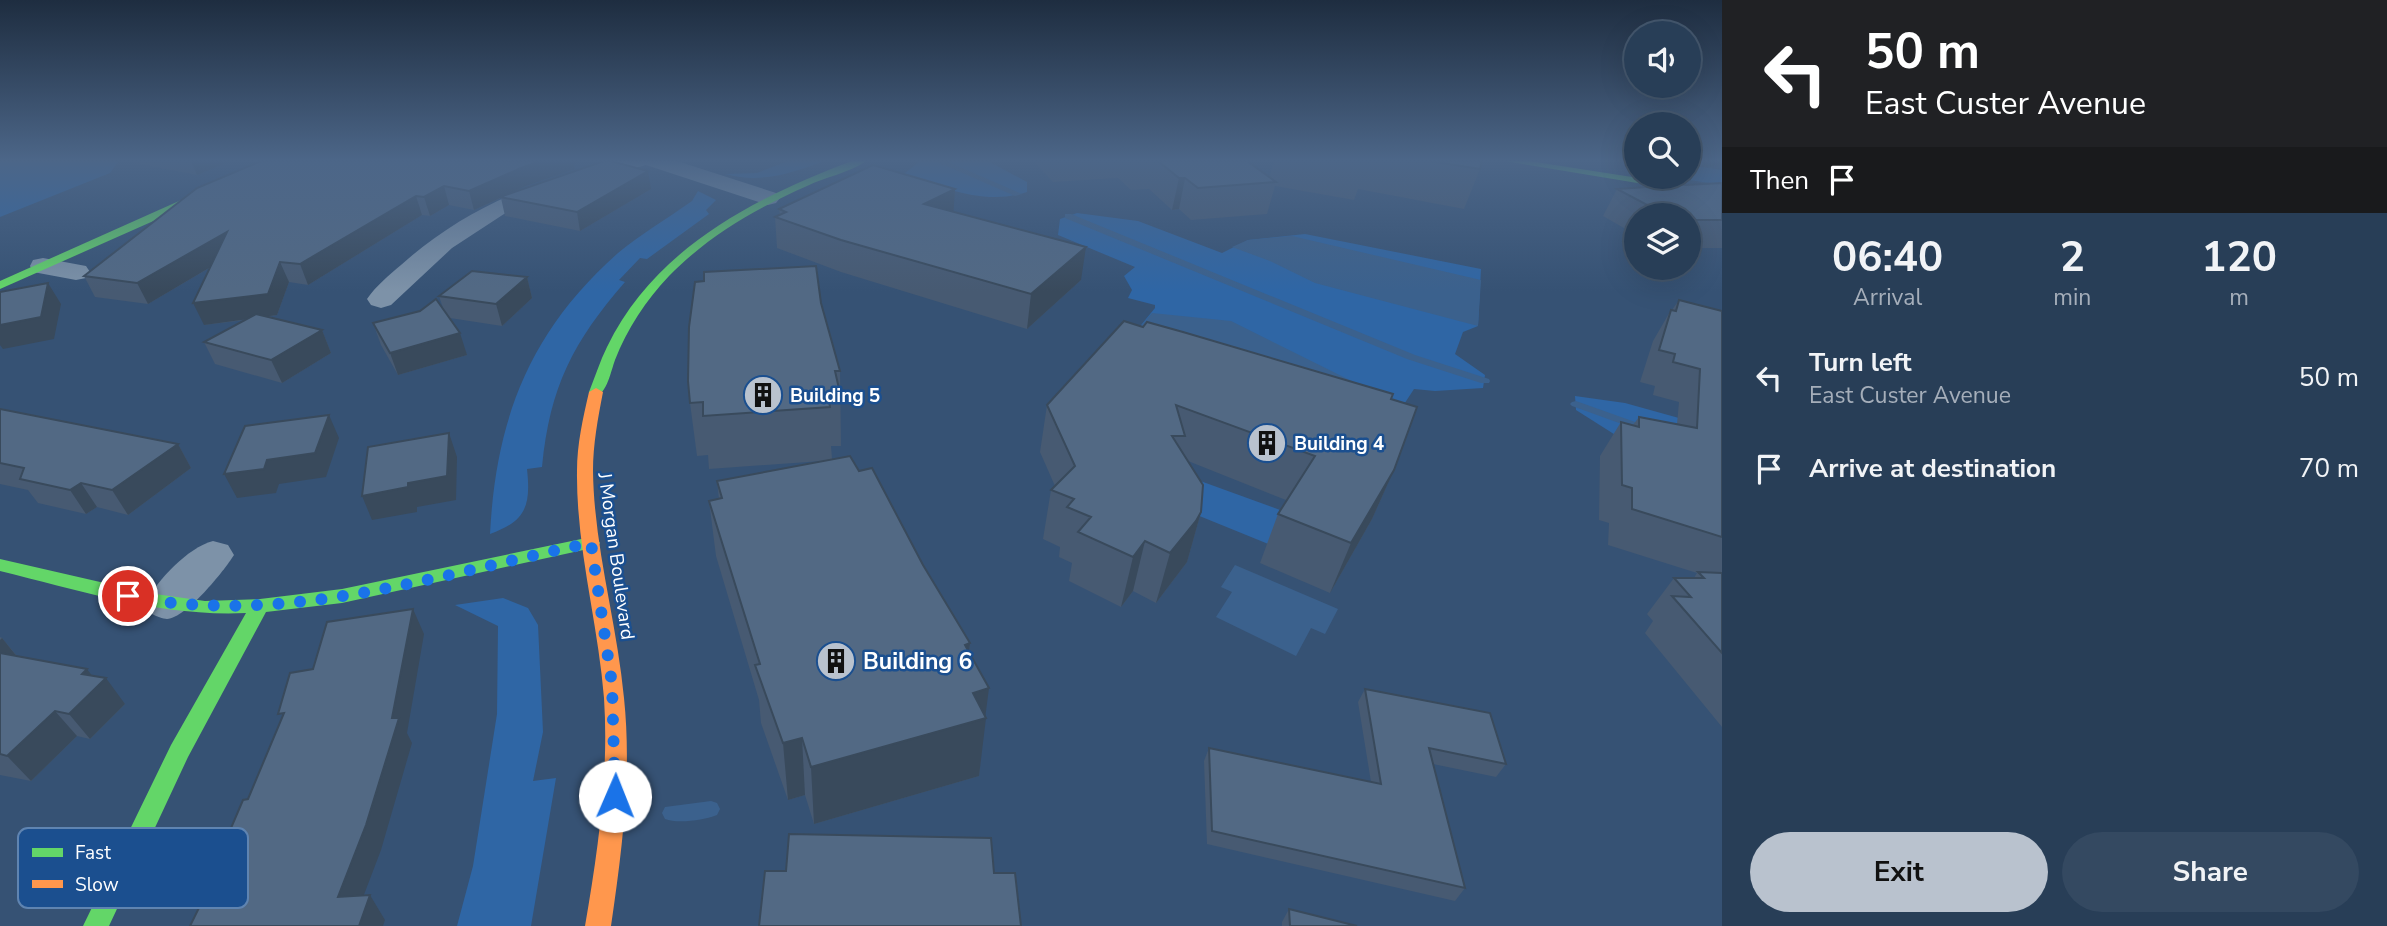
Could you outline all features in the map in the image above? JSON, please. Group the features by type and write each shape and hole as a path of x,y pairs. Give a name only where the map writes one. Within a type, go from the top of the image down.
{"street":[{"path":"0,285 180,204"},
{"path":"381,299 435,249 476,220 512,204"},
{"name":"J Morgan Boulevard","path":"598,926 612,836 615,720 610,657 591,543 584,480 586,426 597,379 616,337 643,296 674,263 713,231 758,204"},
{"path":"43,266 76,272"},
{"path":"0,565 167,603 205,608 260,606 342,596 591,543"},
{"path":"167,603 213,555"},
{"path":"143,828 179,752 260,606"},
{"path":"96,926 105,908"}],"shaded area":[{"path":"0,204 32,204 0,217"},
{"path":"687,204 712,204 706,210 709,214 647,259 640,258 619,280 625,282 591,325 567,367 551,412 542,467 527,469 528,493 524,510 512,524 490,534 500,452 523,379 540,346 562,314 587,283 627,246"},
{"path":"1077,213 1138,221 1222,253 1248,240 1305,234 1481,269 1478,326 1463,332 1455,354 1485,375 1483,388 1435,391 1414,389 1397,415 1133,335 1155,305 1128,298 1132,290 1124,276 1135,267 1058,235 1060,219"},
{"path":"1292,236 1481,280 1478,326 1315,283 1270,261 1232,247 1248,240"},
{"path":"1152,313 1231,321 1402,406 1133,335"},
{"path":"1575,396 1625,403 1722,430 1617,436 1576,410"},
{"path":"1170,470 1294,515 1276,547 1197,515"},
{"path":"1235,565 1338,609 1325,634 1311,628 1296,656 1216,617 1232,592 1221,587"},
{"path":"503,598 528,608 538,625 543,732 533,781 556,778 531,926 457,926 473,866 497,714 498,626 455,605"}],"building":[{"path":"176,204 402,204 300,264 280,262 268,294 193,303 227,232 137,283 84,276"},
{"path":"537,204 590,204 577,212"},
{"path":"789,204 925,204 1086,247 1031,294 841,240 775,217 786,212 779,209"},
{"path":"1701,204 1722,204 1722,220 1701,220"},
{"path":"816,266 821,303 840,371 835,371 840,393 828,393 830,407 703,416 703,402 690,403 688,381 689,327 695,282 704,281 704,272"},
{"path":"472,271 527,277 496,304 439,296"},
{"path":"48,283 41,317 0,325 0,292"},
{"path":"436,299 460,333 390,353 373,323 420,311"},
{"path":"1679,300 1722,311 1722,537 1632,509 1632,488 1622,485 1621,422 1639,427 1639,417 1697,428 1700,369 1673,362 1675,354 1659,350 1671,310 1676,311"},
{"path":"256,314 322,330 271,360 204,342"},
{"path":"1124,321 1143,327 1147,322 1183,332 1393,394 1391,399 1417,407 1394,470 1351,543 1278,514 1315,456 1176,405 1185,436 1172,436 1203,485 1201,512 1196,521 1170,553 1145,541 1133,557 1078,532 1091,517 1067,507 1074,499 1051,490 1075,466 1047,405"},
{"path":"0,409 178,444 112,490 81,483 70,490 20,479 24,468 0,463"},
{"path":"329,415 315,453 267,460 264,469 224,474 245,426"},
{"path":"449,433 447,476 408,483 408,487 362,496 368,447"},
{"name":"Building 6","path":"850,456 859,471 872,468 923,565 970,643 965,645 989,688 973,693 986,718 811,767 802,738 783,743 755,665 760,664 709,501 722,498 717,481"},
{"path":"1698,572 1722,573 1722,653 1672,596 1691,597 1674,578 1704,578"},
{"path":"413,609 392,718 399,718 366,825 338,897 370,895 359,926 190,926 199,908 248,908 248,828 231,828 243,800 248,799 284,713 278,714 290,673 313,669 327,622"},
{"path":"0,653 87,669 82,674 106,678 69,714 55,711 7,756 0,754"},
{"path":"1365,689 1490,713 1506,764 1429,748 1465,888 1212,831 1209,748 1381,784"},
{"path":"789,834 991,838 994,873 1015,873 1021,926 759,926 765,871 786,871"},
{"path":"1289,909 1357,926 1290,926"}],"waterway":[{"path":"1068,216 1411,357 1485,381"},
{"path":"1576,404 1648,430"},
{"path":"671,813 711,809"}],"traffic: fast":[{"path":"0,285 180,204"},
{"path":"596,392 613,347 637,307 665,273 698,244 762,204"},
{"path":"0,565 148,600 205,608 260,606 342,596 591,543"},
{"path":"143,828 179,752 260,606"},
{"path":"96,926 105,908"}],"traffic: slow":[{"path":"596,392 588,430 586,507 609,660 616,727 610,841 598,926"}],"place":[{"name":"Building 5","path":"763,395"},
{"name":"Building 4","path":"1267,443"},
{"name":"Building 6","path":"836,661"}],"route":[{"path":"128,596 205,608 303,603 591,543 612,684 615,796"}]}
